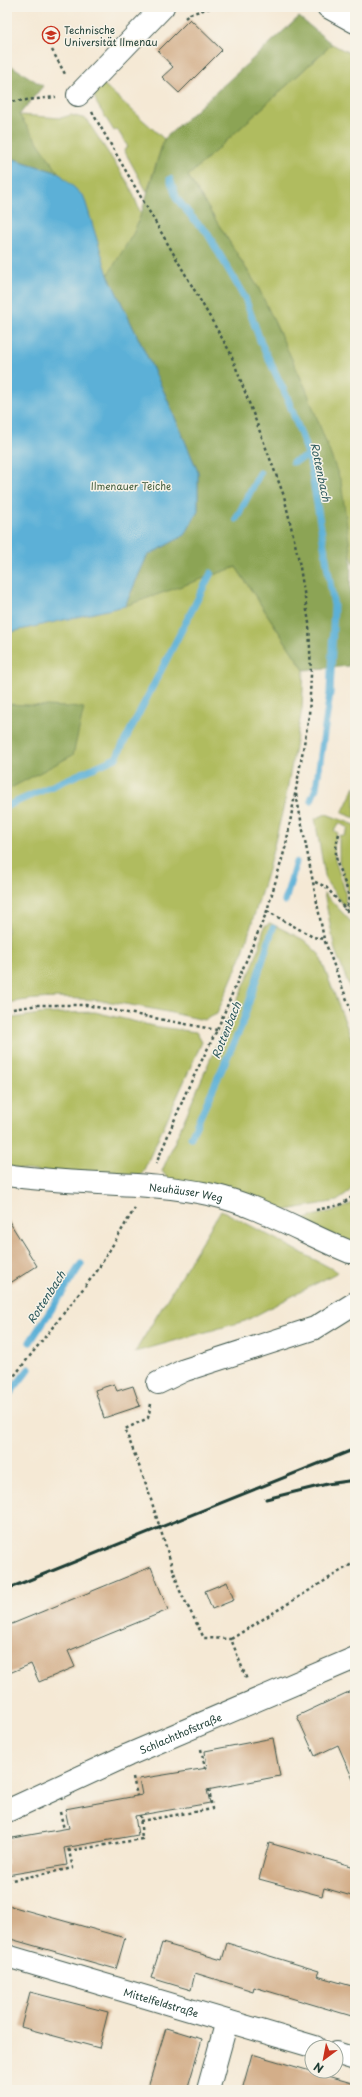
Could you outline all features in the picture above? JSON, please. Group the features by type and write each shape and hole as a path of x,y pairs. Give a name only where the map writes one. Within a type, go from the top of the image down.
{"street":[{"path":"78,95 163,7"},
{"path":"328,7 355,22"},
{"name":"Neuhäuser Weg","path":"7,1175 69,1183 148,1187 213,1196 277,1218 317,1239 350,1252 355,1252"},
{"path":"158,1383 185,1370 315,1328 355,1303"},
{"name":"Schlachthofstraße","path":"7,1811 128,1755 355,1658"},
{"name":"Mittelfeldstraße","path":"7,1956 304,2044"},
{"path":"208,2090 227,2021"},
{"path":"344,2056 355,2059"}],"path":[{"path":"184,19 190,14 213,7"},
{"path":"7,102 78,95 88,106 115,149 230,352 284,496 299,561 309,638 309,716 286,845 267,910 217,1030 187,1090 161,1149 148,1187 97,1271 7,1385"},
{"path":"296,791 324,939 355,1021"},
{"path":"339,834 337,862 349,895 347,907 344,910"},
{"path":"314,882 326,887 344,910 355,920"},
{"path":"267,910 313,937 324,939"},
{"path":"7,1010 38,1005 86,1005 217,1030"},
{"path":"312,1211 340,1205 355,1194"},
{"path":"158,1383 148,1418 125,1430 146,1484 180,1591 204,1638 231,1639 355,1562"},
{"path":"231,1639 248,1681"},
{"path":"140,1821 212,1809 209,1789"},
{"path":"68,1851 142,1838 140,1815"},
{"path":"7,1881 73,1868 68,1847"}],"green space":[{"path":"299,17 332,44 188,176 259,289 306,389 341,482 351,555 349,666 304,670 236,567 125,606 147,556 185,535 198,511 198,472 165,394 108,275 134,232 164,139"},
{"path":"332,44 355,56 355,567 259,289 188,176"},
{"path":"7,63 43,86 19,115 59,173 7,157"},
{"path":"102,83 164,139 147,192 124,150 128,147 117,129 114,131 97,104 94,95"},
{"name":"Ilmenauer Teiche","path":"19,115 61,118 71,115 86,119 130,186 141,214 137,224 232,569 236,567 304,670 302,709 285,801 268,870 243,952 217,1014 204,1020 106,1001 57,998 32,999 7,1003 7,141"},
{"path":"7,704 84,708 73,755 7,790"},
{"path":"355,786 355,818 342,813"},
{"path":"326,814 355,825 355,916 348,909 349,894 339,862 339,838 340,835 344,836 348,828 339,823 334,831 338,833 334,852 346,897 345,907 326,881 315,819"},
{"path":"324,893 355,926 355,1001 335,950"},
{"path":"270,923 304,940 319,954 355,1048 355,1184 347,1194 337,1201 281,1211 168,1179 162,1171 221,1034 252,969 264,927"},
{"path":"95,1012 153,1026 196,1032 202,1042 142,1174 136,1182 7,1168 7,1019 40,1014"},
{"path":"355,1201 355,1245 301,1222 307,1218 342,1208"},
{"path":"221,1210 338,1272 245,1321 135,1352"}],"water":[{"path":"7,157 59,173 84,197 108,275 165,394 198,472 198,511 185,535 147,556 125,606 7,633"}],"building":[{"path":"190,19 222,50 179,93 162,77 173,67 158,51"},
{"path":"7,1218 37,1266 7,1285"},
{"path":"114,1384 117,1391 133,1386 140,1406 104,1418 95,1390"},
{"path":"151,1567 168,1610 68,1651 75,1667 39,1682 31,1664 7,1674 7,1626"},
{"path":"227,1582 234,1600 212,1609 205,1591"},
{"path":"355,1689 355,1784 338,1745 315,1756 297,1716"},
{"path":"273,1738 280,1776 207,1790 210,1803 135,1816 138,1835 64,1848 67,1865 7,1875 7,1839 69,1828 65,1809 142,1795 139,1779 207,1768 205,1751"},
{"path":"269,1843 355,1867 355,1897 324,1888 322,1896 259,1879"},
{"path":"7,1905 125,1938 116,1969 7,1938"},
{"path":"162,1943 222,1960 227,1943 319,1971 317,1976 355,1987 355,2017 254,1987 253,1991 195,1973 191,1990 151,1978"},
{"path":"30,1992 108,2012 99,2048 21,2027"},
{"path":"166,2028 202,2039 187,2090 147,2090"},
{"path":"252,2054 304,2069 304,2079 338,2079 355,2084 355,2090 242,2090"}],"waterway":[{"name":"Rottenbach","path":"170,179 177,199 196,222 206,231 245,298 261,343 287,397 309,456 334,606 330,693 316,788 311,800"},
{"path":"293,462 309,456"},
{"path":"236,519 260,473"},
{"path":"7,806 116,758 211,573"},
{"name":"Rottenbach","path":"285,901 296,862"},
{"name":"Rottenbach","path":"191,1137 241,1027 273,928"},
{"name":"Rottenbach","path":"30,1342 81,1264"},
{"name":"Rottenbach","path":"7,1397 29,1369"}],"railway":[{"path":"7,1589 355,1449"},
{"path":"266,1499 327,1484 355,1480"}],"place":[{"name":"Technische Universität Ilmenau","path":"51,35"}]}
